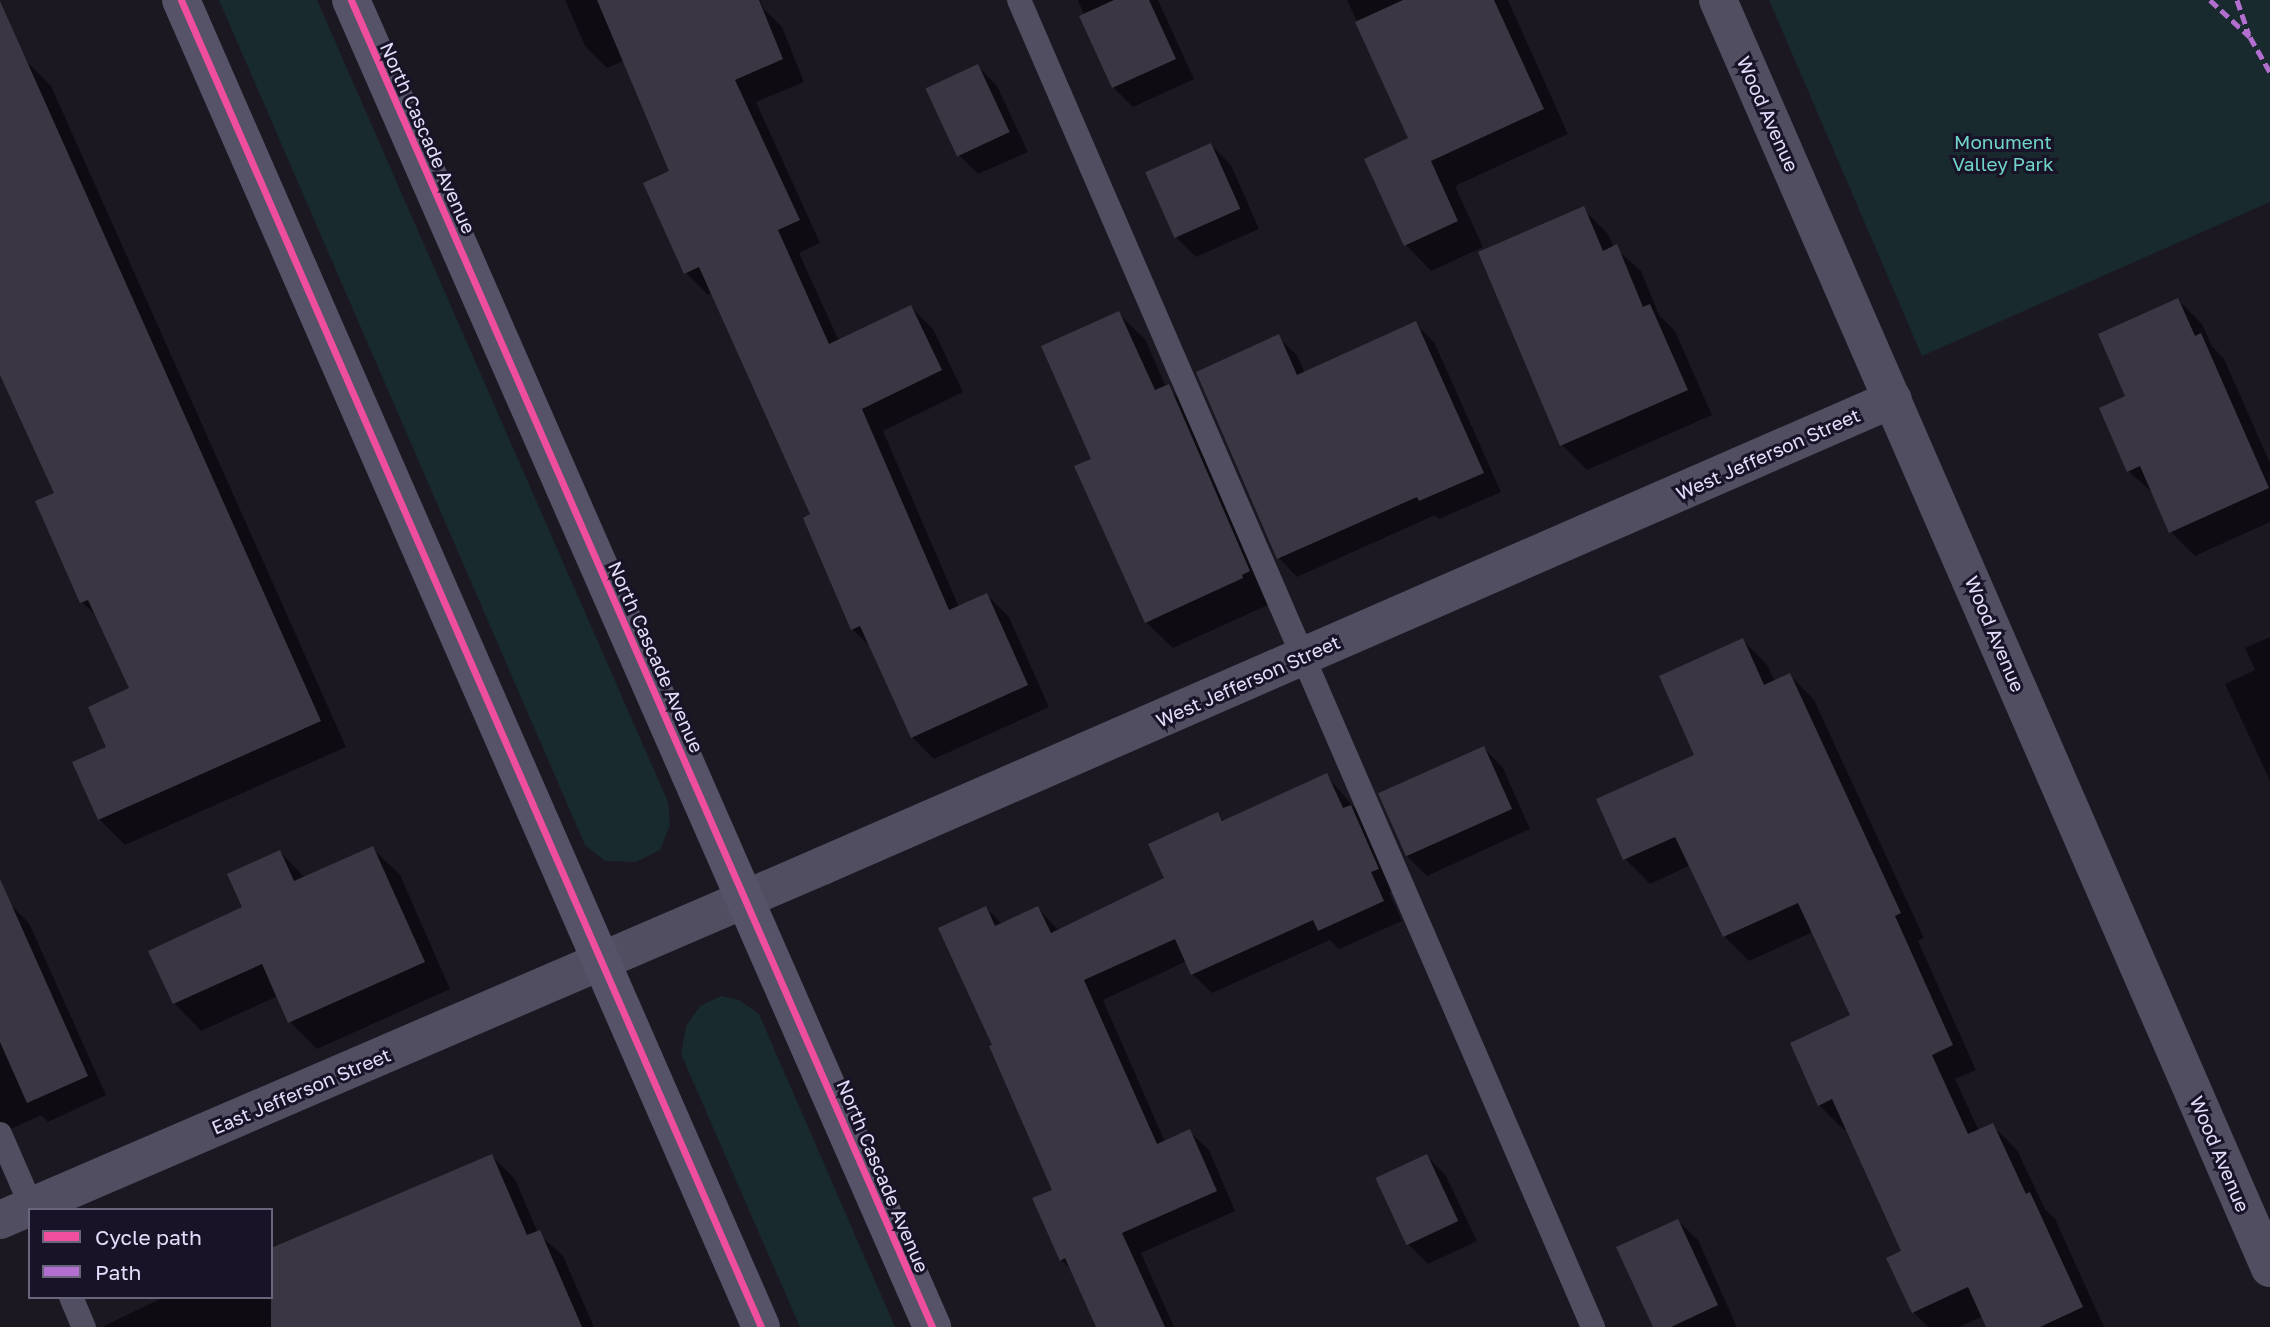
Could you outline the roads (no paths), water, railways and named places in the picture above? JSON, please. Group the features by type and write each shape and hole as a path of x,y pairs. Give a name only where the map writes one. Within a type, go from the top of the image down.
{"main road":[{"path":"181,0 761,1327"},
{"name":"North Cascade Avenue","path":"351,0 932,1327"}],"street":[{"name":"Wood Avenue","path":"1718,0 2270,1268"},
{"name":"West Jefferson Street","path":"602,961 1893,399"},
{"name":"East Jefferson Street","path":"31,1208 602,961"}],"lane":[{"path":"1018,0 1593,1327"},
{"path":"0,1134 22,1212"},
{"path":"72,1299 84,1327"}],"park label":[{"name":"Monument Valley Park","path":"2003,153"}]}
